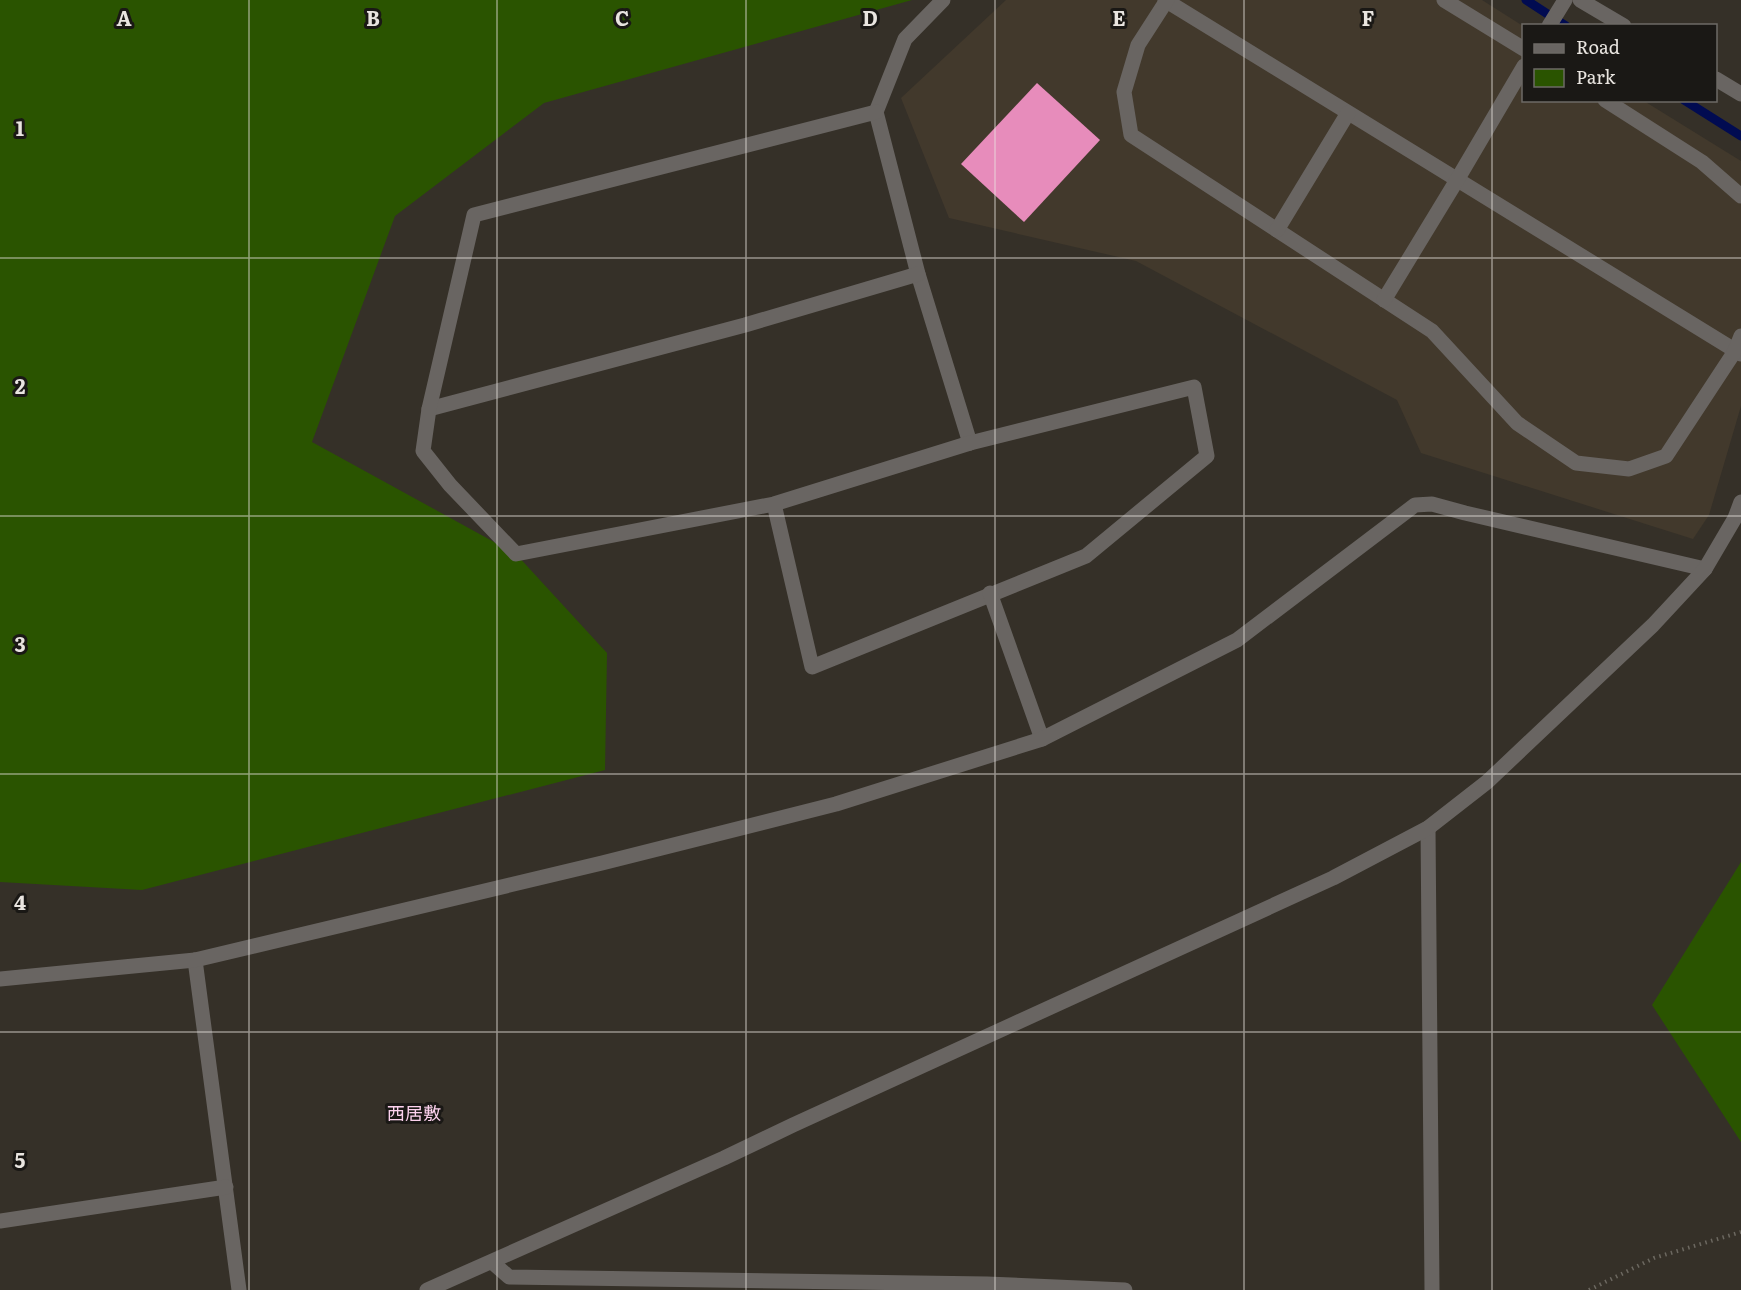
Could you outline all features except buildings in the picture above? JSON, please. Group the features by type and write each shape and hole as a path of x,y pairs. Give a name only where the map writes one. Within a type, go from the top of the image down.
{"street":[{"path":"942,0 905,39 876,112 918,274 970,443"},
{"path":"1738,352 1166,0 1138,45 1124,92 1131,135 1432,331 1517,423 1576,463 1629,469 1666,456 1738,352 1741,336"},
{"path":"1444,0 1522,48"},
{"path":"1550,24 1565,0"},
{"path":"1580,0 1621,24"},
{"path":"1384,300 1522,69"},
{"path":"1717,80 1741,94"},
{"path":"1608,102 1702,162 1741,196"},
{"path":"774,504 812,667 1086,556 1207,456 1194,387 970,443 774,504 516,554 450,485 423,452 429,409 474,215 876,112"},
{"path":"1277,230 1348,112"},
{"path":"429,409 745,325 918,274"},
{"path":"426,1290 714,1163 1333,878 1428,828 1487,782 1653,625 1705,569 1735,518 1741,502"},
{"path":"0,979 195,960 602,863 836,804 1042,738 1237,640 1415,505 1432,504 1705,569"},
{"path":"990,593 1042,738"},
{"path":"1428,828 1432,1290"},
{"path":"195,960 239,1290"},
{"path":"0,1221 226,1187"},
{"path":"492,1262 508,1277 1125,1290"}],"path":[{"path":"1589,1290 1654,1258 1741,1232"}],"shaded area":[{"path":"1006,0 1482,0 1522,25 1522,102 1646,102 1741,161 1741,406 1709,515 1693,539 1421,453 1397,400 1136,261 949,218 901,98"}],"green space":[{"path":"0,0 912,0 544,103 395,216 312,442 516,554 607,653 605,770 142,890 0,882"},
{"path":"1741,862 1741,1142 1652,1005"}],"waterway":[{"path":"1526,0 1563,24"},
{"path":"1687,102 1741,136"}],"district":[{"name":"西居敷","path":"414,1112"}]}
